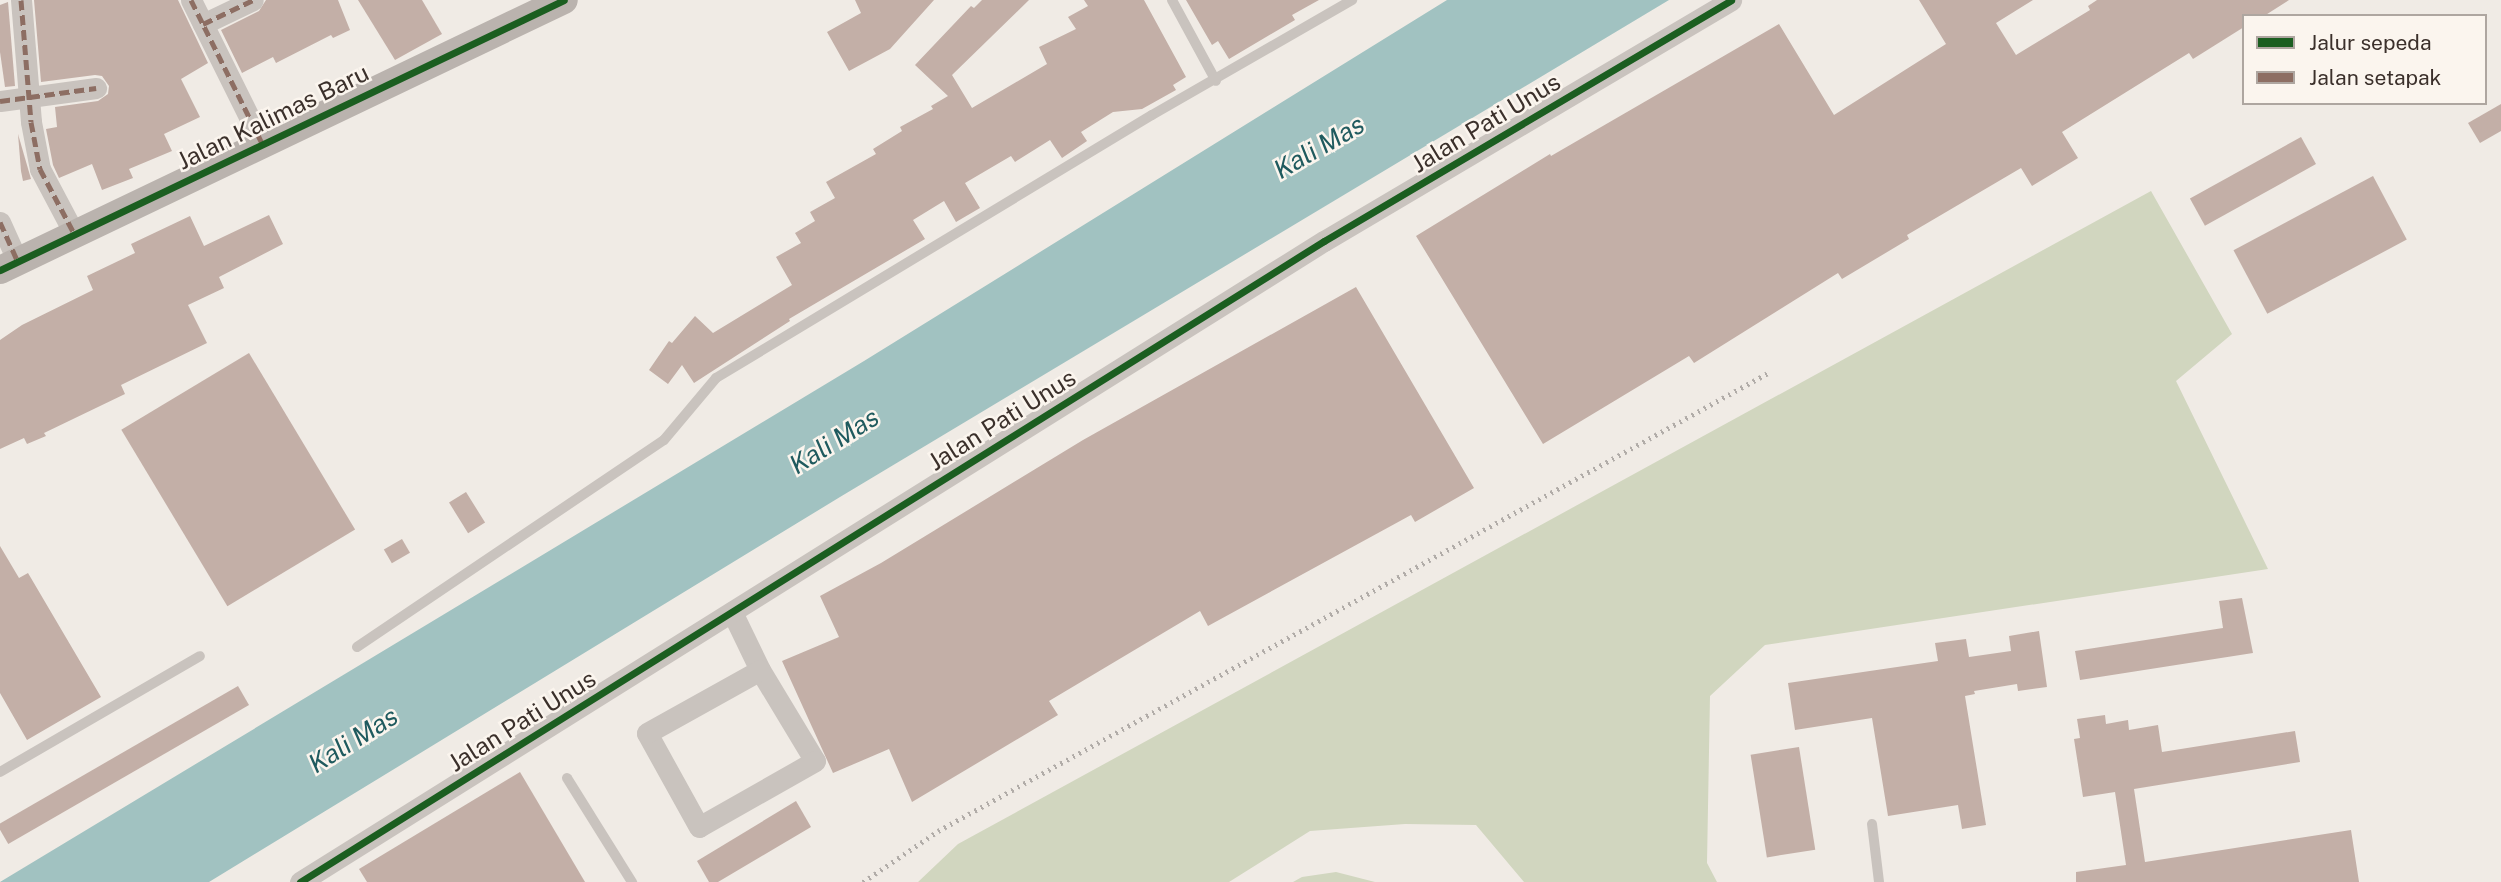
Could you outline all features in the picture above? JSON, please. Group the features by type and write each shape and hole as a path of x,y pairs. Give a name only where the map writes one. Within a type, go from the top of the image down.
{"street":[{"path":"21,0 29,97 40,169 75,234"},
{"path":"191,0 262,143"},
{"path":"203,24 253,0"},
{"name":"Jalan Kalimas Baru","path":"9,266 564,0"},
{"name":"Jalan Pati Unus","path":"300,882 1324,241 1731,0"},
{"path":"0,101 96,88"},
{"path":"0,222 9,266"},
{"path":"732,611 760,670 815,761 699,827 647,733 760,670"}],"lane":[{"path":"1172,0 1216,81"},
{"path":"357,647 664,440 716,378 1152,115 1216,81 1352,0"},
{"path":"0,772 200,656"},
{"path":"567,778 632,882"},
{"path":"1872,824 1879,882"}],"green space":[{"path":"2151,191 2232,334 2176,381 2268,569 1765,645 1710,696 1707,863 1717,882 1524,882 1476,825 1405,824 1310,831 1229,882 918,882 958,844"},
{"path":"1336,872 1375,882 1293,882 1302,877"}],"water":[{"name":"Kali Mas","path":"1447,0 1669,0 840,497 209,882 0,882 864,361"}],"building":[{"path":"34,0 178,0 208,63 181,79 200,117 164,134 172,151 129,169 133,178 102,190 92,164 59,178 53,165 46,129 57,127 55,107 98,101 108,94 109,86 102,76 95,75 41,82"},
{"path":"266,0 338,0 350,30 333,38 331,35 276,63 273,57 242,73 221,30 259,11"},
{"path":"358,0 422,0 442,34 395,60"},
{"path":"855,0 934,0 890,49 849,71 827,32 861,13"},
{"path":"982,0 1029,0 952,75 972,108 1047,64 1039,47 1076,29 1068,17 1088,6 1084,0 1144,0 1186,77 1173,85 1176,90 1142,109 1113,112 1081,132 1087,141 1062,158 1050,140 1015,162 1011,156 965,183 980,208 956,222 944,201 913,220 925,239 789,319 790,321 694,383 682,365 668,384 649,370 669,341 672,343 695,316 713,333 792,285 776,257 801,243 795,233 815,221 810,212 835,198 826,182 876,154 873,149 902,131 900,127 933,109 931,106 948,96 915,65 971,6 974,8"},
{"path":"1186,0 1319,0 1292,15 1295,20 1229,59 1218,41 1212,45"},
{"path":"1919,0 2033,0 1996,23 2016,55 2090,10 2088,6 2097,0 2289,0 2267,14 2242,14 2242,28 2193,59 2189,53 2062,132 2078,158 2032,186 2021,168 1907,235 1909,239 1842,279 1838,273 1694,363 1689,356 1543,444 1416,236 1550,154 1551,156 1779,24 1834,115 1946,44"},
{"path":"8,2 15,86 5,87 0,52 0,5"},
{"path":"2501,104 2501,131 2480,143 2468,123"},
{"path":"18,134 31,179 23,181 21,171"},
{"path":"2301,137 2316,164 2205,226 2190,199"},
{"path":"2373,176 2407,240 2267,314 2233,250"},
{"path":"269,215 283,244 219,277 224,288 188,305 207,343 121,385 125,394 44,433 46,436 27,444 24,438 0,449 0,340 22,325 93,290 87,276 135,253 131,244 190,216 204,246"},
{"path":"1356,287 1474,488 1415,522 1411,515 1208,626 1200,611 1049,701 1058,715 912,802 889,749 833,773 782,661 839,637 820,596 881,563 1083,440"},
{"path":"249,353 355,530 227,606 121,430"},
{"path":"466,492 485,523 468,533 449,503"},
{"path":"402,539 410,553 392,563 384,550"},
{"path":"0,546 19,578 28,573 101,697 27,740 0,693"},
{"path":"2242,598 2253,653 2080,680 2075,651 2223,628 2219,601"},
{"path":"2039,631 2047,687 2018,691 2017,684 1974,691 1975,694 1965,696 1986,825 1962,829 1958,805 1888,816 1872,718 1795,730 1788,683 1938,661 1935,643 1966,639 1969,657 2011,651 2009,636"},
{"path":"238,686 249,705 8,844 0,830 0,823"},
{"path":"2105,715 2106,724 2128,720 2129,730 2158,725 2162,752 2295,731 2300,762 2134,789 2145,862 2351,830 2359,882 2076,882 2076,872 2126,865 2115,792 2083,797 2074,739 2080,738 2077,719"},
{"path":"1799,747 1815,850 1767,857 1751,755"},
{"path":"520,772 585,882 367,882 359,869"},
{"path":"796,801 811,827 718,882 709,882 697,861"}],"railway":[{"path":"863,882 938,831 1768,373"}],"marked path":[{"path":"21,0 31,122 40,169 75,235"},
{"path":"191,0 262,143"},
{"path":"203,24 253,0"},
{"path":"0,101 96,88"},
{"path":"0,222 18,262"}],"cycle path":[{"path":"0,270 564,0"},
{"path":"300,882 1324,241 1731,0"}]}
